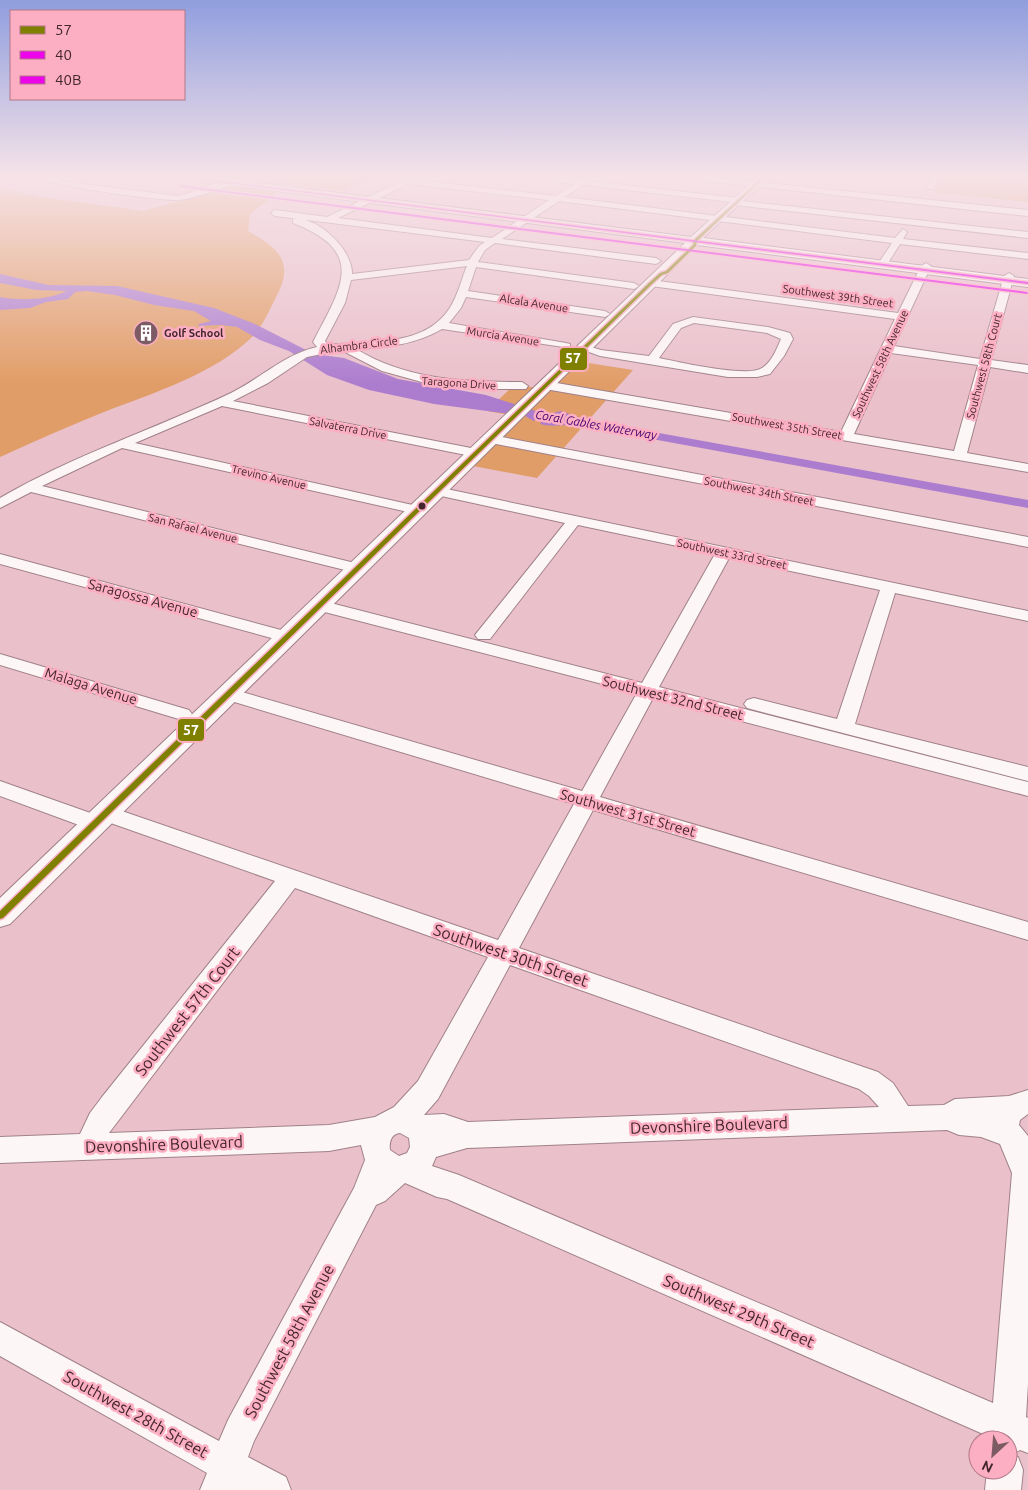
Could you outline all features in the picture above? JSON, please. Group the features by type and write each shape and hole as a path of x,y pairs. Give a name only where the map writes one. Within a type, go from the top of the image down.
{"main road":[{"path":"0,916 651,283 659,267 667,272 687,246"},
{"path":"737,246 826,258 857,257 925,268"},
{"path":"741,246 1009,278 1028,278"},
{"path":"1009,278 1028,283"}],"street":[{"path":"325,348 319,342 342,298 346,278 347,262 342,251 337,246"},
{"name":"Alhambra Circle","path":"0,504 30,487 261,382 297,357 325,348 398,341 418,336 440,325 456,308 473,263 480,250 486,246"},
{"path":"527,246 659,267"},
{"path":"886,261 895,246"},
{"path":"937,246 1028,256"},
{"path":"346,278 473,263 634,286"},
{"name":"Southwest 58th Avenue","path":"846,436 925,268"},
{"name":"Southwest 58th Court","path":"959,456 1009,278"},
{"name":"Southwest 39th Street","path":"651,283 902,317"},
{"name":"Alcala Avenue","path":"463,293 605,314"},
{"path":"584,348 600,353 736,374 756,374 768,369 786,342 787,336 772,330 712,321 690,321 677,326 652,360"},
{"name":"Murcia Avenue","path":"440,325 566,346"},
{"name":"Taragona Drive","path":"343,346 371,362 416,380 460,385 522,386"},
{"path":"888,349 1028,369"},
{"name":"Southwest 35th Street","path":"545,385 1028,468"},
{"name":"Salvaterra Drive","path":"220,402 483,446"},
{"name":"Trevino Avenue","path":"122,444 417,510"},
{"name":"Southwest 34th Street","path":"483,446 1028,542"},
{"name":"San Rafael Avenue","path":"30,487 358,568"},
{"name":"Southwest 33rd Street","path":"436,491 1028,616"},
{"path":"484,635 574,521"},
{"name":"Southwest 58th Avenue","path":"223,1478 240,1432 366,1195 375,1191 402,1146 424,1119 428,1090 724,552"},
{"name":"Saragossa Avenue","path":"0,559 286,637"},
{"path":"844,727 889,587"},
{"name":"Southwest 32nd Street","path":"324,601 484,635 651,685 844,727 1028,774"},
{"name":"Southwest 32nd Street","path":"324,601 651,685 1028,789"},
{"name":"Malaga Avenue","path":"0,659 182,714"},
{"name":"Southwest 31st Street","path":"228,694 1028,931"},
{"name":"Southwest 30th Street","path":"0,788 290,878 868,1080 876,1084 887,1095 900,1118"},
{"name":"Southwest 57th Court","path":"88,1147 106,1114 290,878"},
{"name":"Devonshire Boulevard","path":"0,1150 329,1138 402,1146 467,1135 900,1118 951,1117 959,1122 1022,1129"},
{"path":"1014,1430 1022,1129"},
{"name":"Southwest 29th Street","path":"402,1146 437,1183 449,1185 1003,1430"},
{"name":"Southwest 28th Street","path":"0,1338 223,1478 272,1490"}],"shaded area":[{"path":"0,246 270,246 275,249 283,264 282,283 260,328 237,350 202,372 0,457"},
{"path":"576,361 633,370 537,478 473,466 521,417 487,411 515,384 548,390"}],"water":[{"name":"Coral Gables Waterway","path":"0,274 49,285 117,286 214,308 255,324 314,354 344,358 398,379 486,395 542,413 549,414 561,411 587,420 1028,500 1028,508 581,426 540,424 545,417 539,416 534,421 525,416 434,404 369,390 327,375 289,351 260,340 237,327 221,325 198,326 199,324 211,321 194,311 154,305 115,295 87,291 75,292 68,299 46,302 30,308 0,310 0,297 34,299 67,291 36,290 0,283"}],"transit line":[{"name":"40B","path":"651,246 1027,293"},
{"name":"57","path":"0,916 651,283 661,274 667,272 694,246"},
{"name":"40","path":"731,246 1028,283"}],"place":[{"name":"Golf School","path":"146,333"}]}
